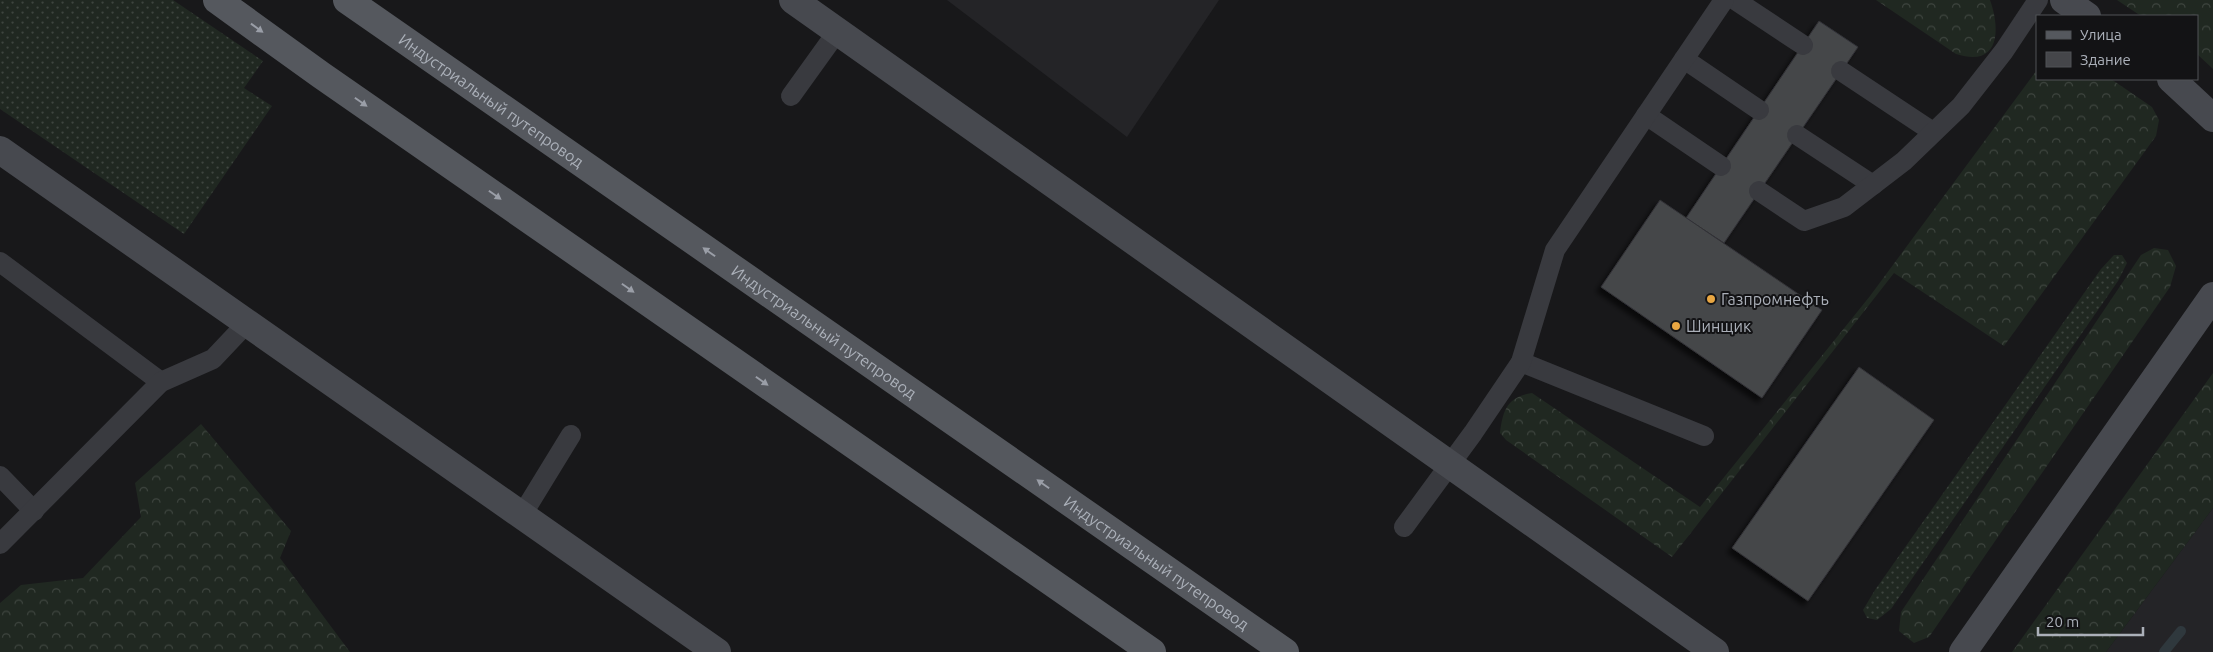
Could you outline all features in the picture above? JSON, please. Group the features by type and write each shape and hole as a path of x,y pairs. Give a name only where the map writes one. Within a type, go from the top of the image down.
{"main road":[{"path":"218,0 321,75 1152,652"},
{"name":"Индустриальный путепровод","path":"355,6 1285,652"}],"street":[{"path":"792,0 1715,652"},
{"path":"2064,0 2086,15"},
{"path":"2172,80 2213,118"},
{"path":"0,150 717,652"},
{"path":"1963,652 2213,296"}],"lane":[{"path":"1404,526 1473,433 1521,362 1554,250 1724,0"},
{"path":"1735,0 1803,45"},
{"path":"1759,191 1804,221 1844,207 1904,161 1961,106 2004,51 2038,0"},
{"path":"791,96 837,32"},
{"path":"1684,59 1759,110"},
{"path":"1841,71 1933,132"},
{"path":"1646,116 1721,166"},
{"path":"1798,135 1873,185"},
{"path":"0,262 161,382"},
{"path":"0,544 161,382 214,359 247,323"},
{"path":"1521,362 1704,436"},
{"path":"522,515 571,435"},
{"path":"0,476 34,511"}],"shaded area":[{"path":"947,0 1219,0 1127,137"},
{"path":"2213,508 2213,652 2106,652"}],"green space":[{"path":"0,0 173,0 263,61 244,88 272,106 184,234 0,109"},
{"path":"1876,0 1990,0 1995,23 1993,44 1989,51 1981,56 1970,57 1956,54"},
{"path":"2117,0 2213,0 2213,69 2198,55 2198,15 2140,15"},
{"path":"2036,71 2036,80 2112,80 2152,107 2159,120 2156,136 2004,346 1894,273 1672,557 1506,440 1500,433 1505,411 1512,401 1532,393 1700,507 1870,296"},
{"path":"2154,248 2168,250 2176,266 2170,287 1929,637 1914,643 1899,631 1901,612 2141,255"},
{"path":"2114,255 2122,255 2127,263 2118,281 1891,609 1877,620 1867,618 1863,610 1875,590 2101,269"},
{"path":"2213,373 2213,508 2106,652 2012,652"},
{"path":"201,424 291,531 280,558 350,652 0,652 0,603 21,585 83,578 141,517 135,483"}],"building":[{"path":"1819,21 1858,47 1724,243 1686,218"},
{"name":"Газпромнефть","path":"1660,200 1822,310 1762,398 1601,287"},
{"path":"1859,367 1934,420 1808,601 1732,548"}],"waterway":[{"path":"2164,652 2181,631"}],"place":[{"name":"Газпромнефть","path":"1711,299"},
{"name":"Шинщик","path":"1676,326"}]}
